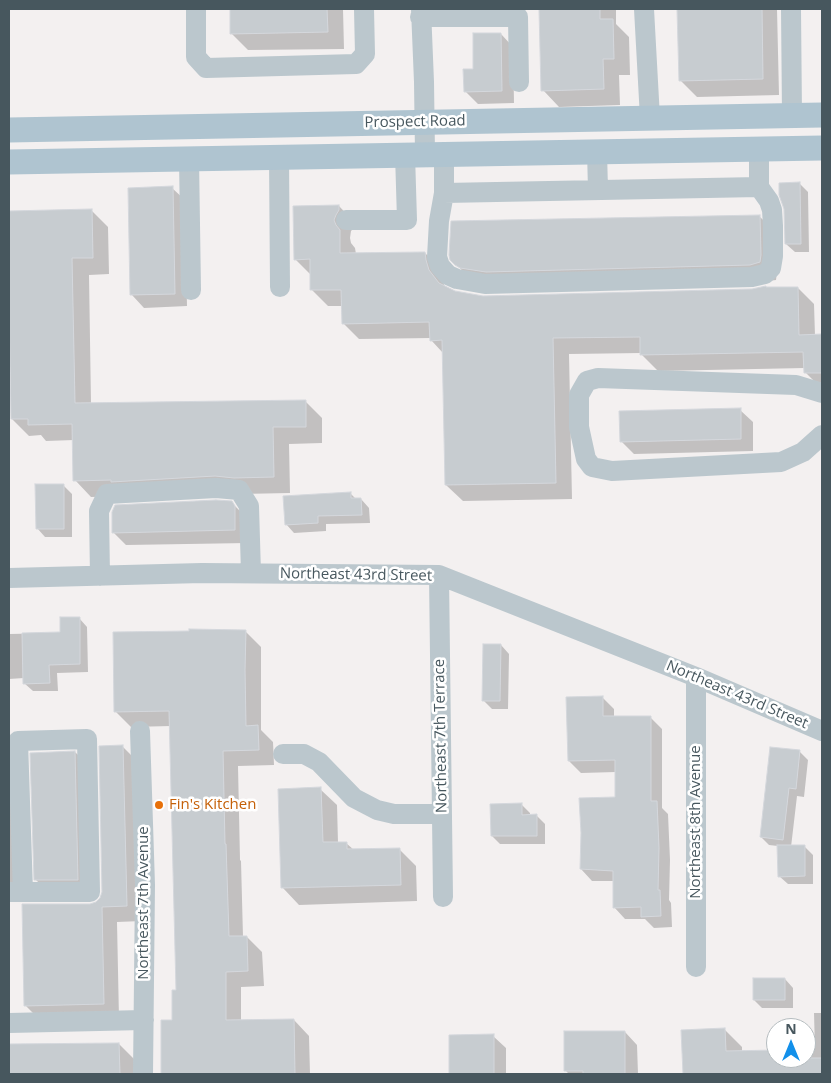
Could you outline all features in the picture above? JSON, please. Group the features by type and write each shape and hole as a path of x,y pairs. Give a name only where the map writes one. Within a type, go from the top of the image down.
{"main road":[{"name":"Prospect Road","path":"9,130 822,115"},
{"path":"9,162 822,148"}],"street":[{"path":"196,9 196,57 206,68 356,64 365,54 364,9"},
{"path":"644,9 650,118"},
{"path":"791,9 792,115"},
{"path":"346,220 407,220 425,154 424,82 420,13 489,13 518,17 519,82"},
{"path":"9,120 9,130"},
{"path":"425,154 444,193 437,245 437,257 440,266 448,275 457,279 485,284 752,277 765,274 771,268 773,256 773,218 769,201 759,187 759,149"},
{"path":"597,151 598,190"},
{"path":"279,157 280,287"},
{"path":"189,158 190,290"},
{"path":"444,193 759,187"},
{"path":"822,393 796,384 598,378 587,381 579,395 579,427 586,459 592,467 612,471 781,462 803,452 822,435"},
{"path":"100,576 99,511 107,494 216,488 239,490 249,506 251,573"},
{"name":"Northeast 43rd Street","path":"9,578 202,573 439,575 696,677 822,731"},
{"name":"Northeast 7th Terrace","path":"439,575 443,897"},
{"name":"Northeast 8th Avenue","path":"696,677 696,967"},
{"name":"Northeast 7th Avenue","path":"140,731 145,884 143,1074"},
{"path":"87,739 90,892 16,892 18,741 87,739"},
{"path":"283,754 304,754 319,762 354,798 376,810 394,814 442,814"},
{"path":"9,1023 144,1020"}],"building":[{"path":"230,9 327,9 328,32 230,34"},
{"path":"539,9 600,9 600,19 613,19 614,59 603,59 604,89 541,91"},
{"path":"677,9 762,9 763,79 679,81"},
{"path":"473,33 501,33 502,91 464,92 463,69 473,69"},
{"path":"800,182 801,244 785,244 784,209 779,195 779,183"},
{"path":"173,186 175,294 130,295 128,188"},
{"path":"339,205 339,210 334,220 340,230 340,253 425,252 429,270 439,283 455,291 483,296 752,289 766,286 798,287 799,335 822,334 822,373 804,373 803,352 640,355 640,337 553,338 556,483 445,485 442,340 430,341 429,322 342,324 341,290 310,290 310,259 294,260 293,206"},
{"path":"92,209 93,258 72,258 75,403 306,400 306,427 273,427 274,477 234,478 215,476 111,482 111,480 73,481 72,424 28,425 28,419 11,419 9,211"},
{"path":"760,215 760,262 750,265 486,272 460,268 450,260 449,255 451,221"},
{"path":"741,408 741,439 620,442 619,411"},
{"path":"35,484 64,484 64,529 36,529"},
{"path":"351,492 351,498 361,498 362,515 318,516 318,523 285,525 283,496"},
{"path":"216,500 232,501 235,506 235,530 112,533 112,512 115,505"},
{"path":"60,617 80,617 80,664 49,665 50,683 23,684 22,633 60,632"},
{"path":"189,629 246,630 246,726 258,725 259,750 223,751 229,936 247,936 248,971 226,972 226,1020 294,1019 295,1074 161,1074 161,1020 172,1020 172,990 176,990 169,711 114,712 113,632 189,631"},
{"path":"483,644 501,644 500,701 482,701"},
{"path":"603,696 603,716 651,716 651,801 657,801 658,890 660,890 661,916 641,917 641,907 613,908 613,871 580,869 581,833 579,798 615,797 615,760 568,761 566,697"},
{"path":"123,745 127,906 102,907 104,1004 24,1006 22,904 90,904 100,898 102,892 99,746"},
{"path":"770,747 800,750 796,789 789,788 783,840 760,837"},
{"path":"75,751 78,880 34,880 30,753"},
{"path":"321,787 323,842 347,842 347,849 400,848 401,885 281,888 278,789"},
{"path":"522,803 522,815 537,814 537,836 491,836 490,804"},
{"path":"777,845 805,845 805,876 778,877"},
{"path":"753,978 785,978 785,1000 753,1000"},
{"path":"725,1028 726,1051 766,1050 766,1068 816,1068 816,1058 822,1058 822,1074 683,1074 681,1030"},
{"path":"564,1031 625,1031 625,1074 583,1074 583,1071 564,1071"},
{"path":"494,1034 494,1074 449,1074 449,1035"},
{"path":"119,1043 120,1074 9,1074 9,1044"}],"place":[{"name":"Fin's Kitchen","path":"159,805"}]}
